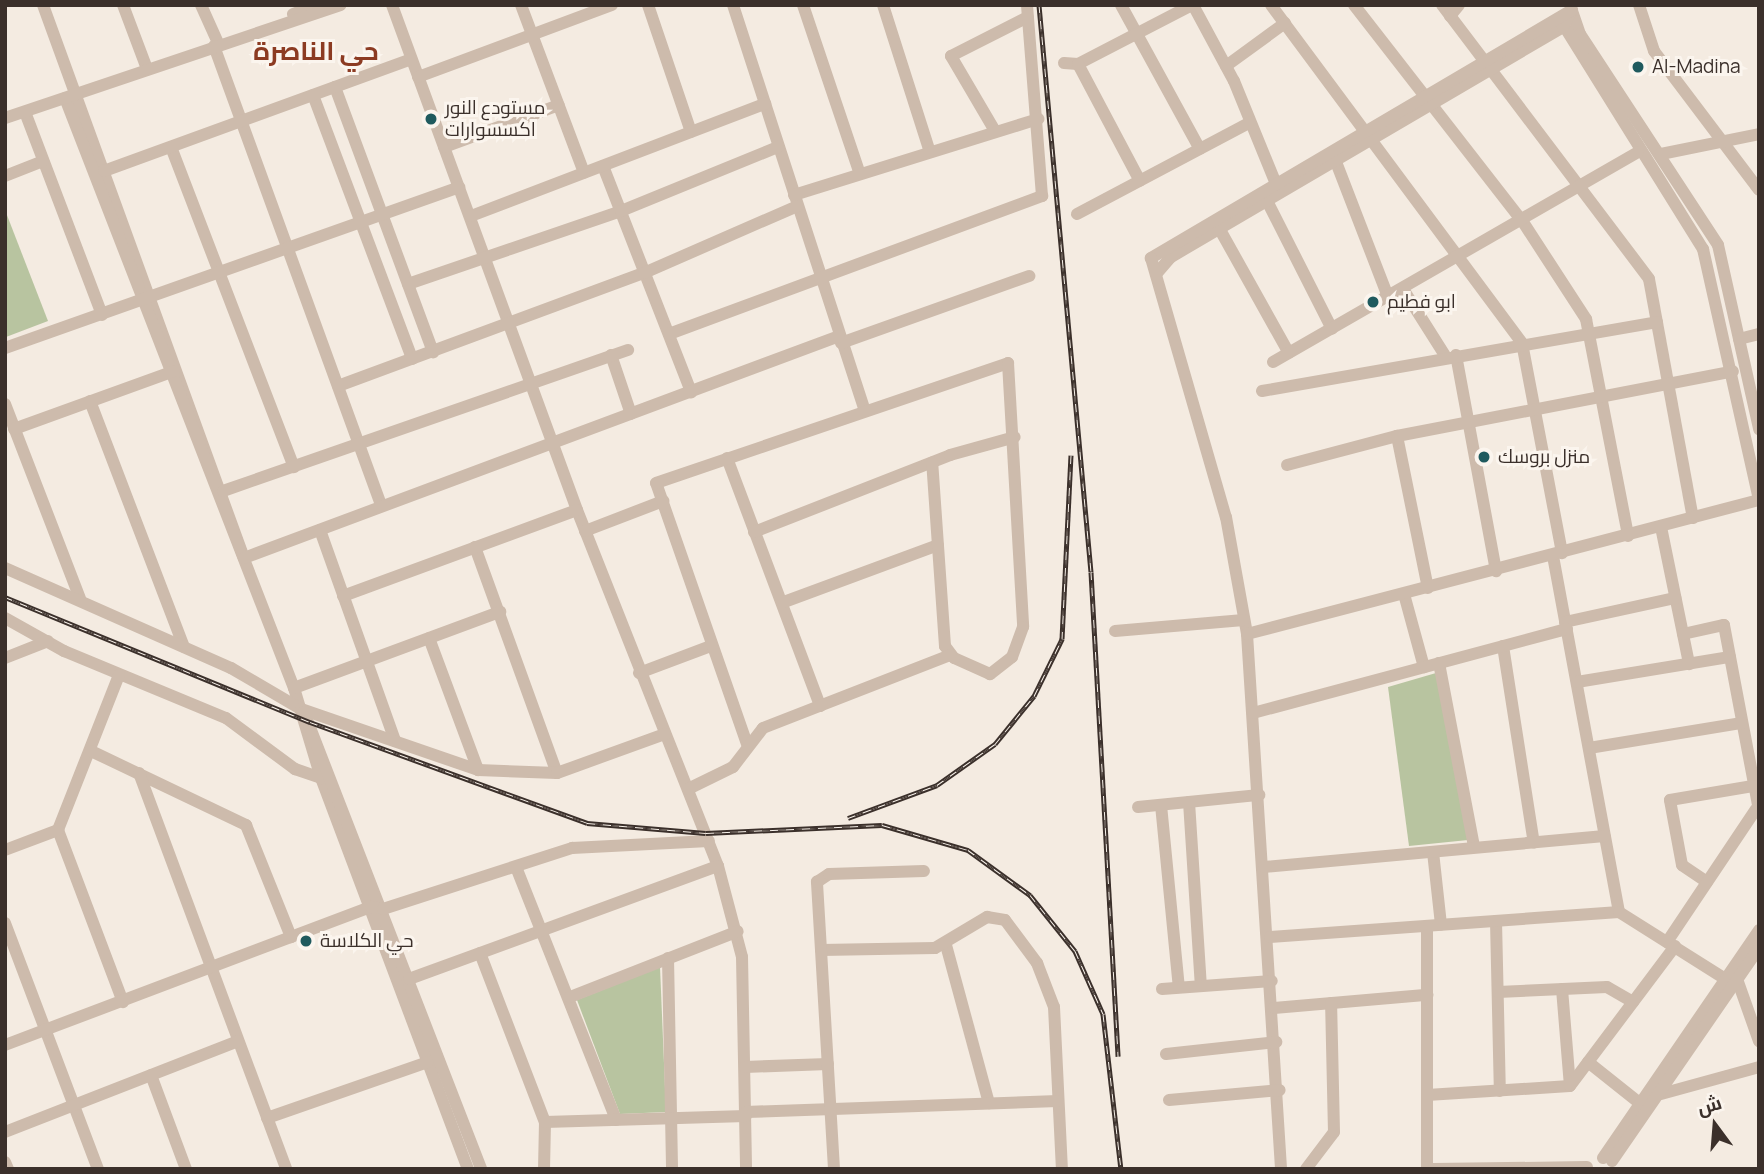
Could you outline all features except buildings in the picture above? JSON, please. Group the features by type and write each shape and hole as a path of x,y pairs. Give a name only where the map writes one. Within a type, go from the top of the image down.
{"street":[{"path":"43,5 71,96 294,688 321,778 410,979 481,1169"},
{"path":"123,5 147,69"},
{"path":"201,5 381,506"},
{"path":"216,45 316,5"},
{"path":"5,118 341,5"},
{"path":"392,5 577,510 639,673 709,841 738,931 745,1067 746,1169"},
{"path":"521,5 584,173"},
{"path":"418,77 612,5"},
{"path":"648,5 691,132"},
{"path":"733,5 864,409"},
{"path":"803,5 860,174"},
{"path":"883,5 930,152"},
{"path":"1121,5 1200,149"},
{"path":"1064,63 1078,64 1193,5 1226,66 1278,189"},
{"path":"1271,5 1370,134 1522,343 1558,554 1566,625 1619,912"},
{"path":"1354,5 1522,222 1591,332 1628,536"},
{"path":"1459,5 1446,11 1482,59 1493,69 1649,279 1693,518"},
{"path":"1639,5 1654,51 1759,190"},
{"path":"1426,100 1493,69 1563,27 1571,7"},
{"path":"1281,1169 1270,937 1247,634 1226,517 1151,258 1278,189 1426,100 1558,9 1571,7"},
{"path":"1571,7 1580,34 1661,154 1718,245 1759,429"},
{"path":"1247,634 1759,500 1733,372 1703,249 1638,152 1563,27 1558,9"},
{"path":"669,334 1042,196 1028,11 951,55 995,131"},
{"path":"1226,66 1285,23"},
{"path":"104,171 411,60"},
{"path":"1078,64 1140,181"},
{"path":"335,87 433,352"},
{"path":"313,95 412,359"},
{"path":"71,96 104,171 147,302"},
{"path":"471,216 765,104"},
{"path":"444,147 559,105"},
{"path":"24,112 103,315"},
{"path":"338,386 510,325 644,273 795,201 860,174 1038,119"},
{"path":"1077,214 1249,123"},
{"path":"1278,189 1336,162 1370,134"},
{"path":"1661,154 1759,134"},
{"path":"170,147 294,467"},
{"path":"408,284 486,261 621,211 778,147"},
{"path":"1273,362 1522,222 1638,152"},
{"path":"5,176 43,161"},
{"path":"1336,162 1388,297"},
{"path":"603,166 691,392"},
{"path":"5,348 147,302 459,187"},
{"path":"1157,273 1171,257 1219,229 1265,196"},
{"path":"1265,196 1332,328"},
{"path":"1219,229 1289,353"},
{"path":"244,558 691,392 1029,276"},
{"path":"1403,289 1451,356 1468,422 1496,570"},
{"path":"1262,391 1522,343 1657,322"},
{"path":"1739,339 1759,334"},
{"path":"223,491 628,350"},
{"path":"611,355 631,414"},
{"path":"688,789 733,767 747,744 763,728 950,655 990,674 1008,662 1022,635 1013,374 1004,361 656,483 747,744"},
{"path":"14,429 173,371"},
{"path":"173,371 223,491 244,558"},
{"path":"1287,465 1396,436 1733,372"},
{"path":"90,401 184,648"},
{"path":"5,404 80,598"},
{"path":"1396,436 1428,588"},
{"path":"754,532 932,463 1015,437"},
{"path":"727,458 784,603 820,706"},
{"path":"932,463 950,655"},
{"path":"585,531 663,501"},
{"path":"343,596 577,510"},
{"path":"1661,527 1689,664"},
{"path":"320,530 395,741"},
{"path":"784,603 938,545"},
{"path":"475,547 557,772"},
{"path":"5,568 80,598 301,709 478,770 557,772 665,734"},
{"path":"1404,594 1424,667"},
{"path":"1253,713 1503,646 1566,625 1675,598"},
{"path":"294,688 500,612"},
{"path":"5,618 119,675 226,718 295,769 321,778"},
{"path":"1115,631 1244,620"},
{"path":"1427,1096 1570,1086 1633,1002 1707,882 1758,810 1724,625 1683,634"},
{"path":"429,638 478,770"},
{"path":"5,658 48,641"},
{"path":"639,673 711,646"},
{"path":"1503,646 1534,843"},
{"path":"1577,682 1730,657"},
{"path":"1439,663 1474,848"},
{"path":"119,675 58,830 123,1002"},
{"path":"301,709 377,908 428,1062 468,1169"},
{"path":"1589,748 1742,723"},
{"path":"91,751 246,825 291,937"},
{"path":"139,773 286,1169"},
{"path":"1707,882 1682,865 1670,800 1753,786"},
{"path":"1138,807 1259,795"},
{"path":"1189,802 1201,986"},
{"path":"1160,804 1179,987"},
{"path":"5,850 58,830"},
{"path":"1264,867 1605,836"},
{"path":"5,1045 291,937 377,908 593,843 709,841"},
{"path":"1433,852 1441,925"},
{"path":"410,979 718,866"},
{"path":"516,867 616,1120"},
{"path":"834,1169 821,950 822,876 924,872"},
{"path":"1270,937 1619,912 1730,979 1759,1041"},
{"path":"821,950 946,945 997,916 1037,963 1054,1007 1062,1169"},
{"path":"1496,921 1500,1091"},
{"path":"5,923 98,1169"},
{"path":"1427,926 1427,1169"},
{"path":"1433,1169 1586,1168 1612,1163 1661,1094 1759,930"},
{"path":"570,998 738,931"},
{"path":"946,945 989,1103"},
{"path":"1612,1163 1642,1105 1730,979 1759,948"},
{"path":"480,953 545,1122 544,1169"},
{"path":"668,958 672,1169"},
{"path":"1162,989 1272,981"},
{"path":"1497,992 1607,987 1633,1002"},
{"path":"1562,989 1570,1086"},
{"path":"1274,1008 1427,995"},
{"path":"1306,1169 1334,1132 1331,1003"},
{"path":"5,1132 238,1041"},
{"path":"1166,1054 1276,1042"},
{"path":"267,1118 428,1062"},
{"path":"1588,1062 1642,1105"},
{"path":"745,1067 828,1064"},
{"path":"1661,1094 1759,1067"},
{"path":"151,1075 186,1169"},
{"path":"1169,1100 1279,1090"},
{"path":"545,1122 1058,1101"},
{"path":"5,1163 8,1169"}],"green space":[{"path":"5,210 48,321 6,337 5,334"},
{"path":"1436,673 1468,840 1409,846 1388,687"},
{"path":"660,967 666,1112 620,1114 577,1000"}],"railway":[{"path":"1039,5 1091,572 1118,1056"},
{"path":"848,818 937,785 995,744 1034,696 1062,639 1071,455"},
{"path":"5,597 310,722 587,823 706,833 882,825 968,850 1030,895 1075,951 1103,1014 1121,1169"}],"place":[{"name":"Al-Madina","path":"1638,67"},
{"name":"مستودع النور اكسسوارات","path":"431,119"},
{"name":"ابو فطيم","path":"1373,302"},
{"name":"منزل بروسك","path":"1484,457"},
{"name":"حي الكلاسة","path":"306,941"}],"district":[{"name":"حي الناصرة","path":"316,51"}]}
